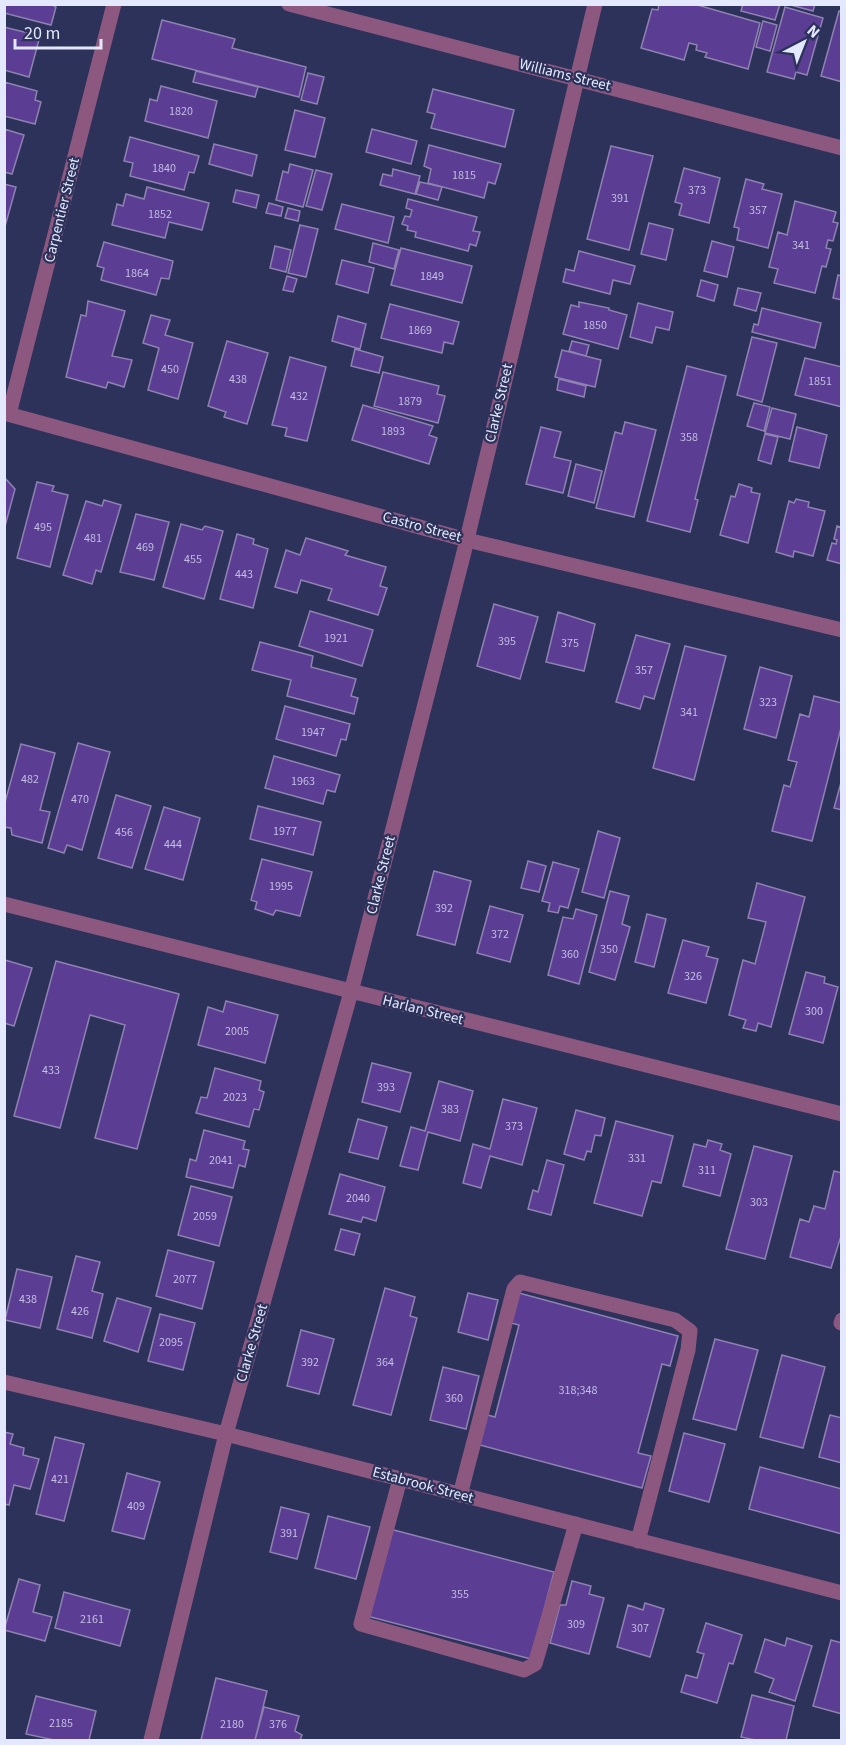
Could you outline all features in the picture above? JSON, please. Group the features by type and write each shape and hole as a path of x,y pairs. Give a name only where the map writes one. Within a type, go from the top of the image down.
{"street":[{"name":"Carpentier Street","path":"7,414 114,4"},
{"name":"Williams Street","path":"289,4 842,148"},
{"name":"Clarke Street","path":"151,1740 226,1434 351,992 467,540 595,4"},
{"name":"Castro Street","path":"7,414 467,540 842,630"},
{"name":"Harlan Street","path":"4,904 842,1114"},
{"path":"460,1495 513,1289 520,1282 675,1320 690,1331 688,1350 638,1540"},
{"name":"Estabrook Street","path":"4,1382 226,1434 842,1593"},
{"path":"400,1479 362,1624 524,1670 535,1664 576,1524"}],"building":[{"path":"4,4 51,4 56,7 51,25 4,13"},
{"path":"659,4 694,4 760,23 748,69 705,57 707,53 696,50 697,45 689,43 684,60 641,48 652,9 658,10"},
{"path":"743,4 780,4 775,20 741,11"},
{"path":"787,4 815,4 813,11"},
{"path":"785,7 823,18 807,75 796,72 794,79 767,72"},
{"path":"839,11 842,12 842,82 821,76"},
{"path":"162,20 235,39 232,48 306,67 299,97 152,59"},
{"path":"763,21 777,25 770,51 756,47"},
{"path":"4,27 40,36 29,77 4,70"},
{"path":"196,71 258,87 255,97 193,82"},
{"path":"308,73 324,77 317,104 301,100"},
{"path":"4,82 37,91 35,100 41,102 35,124 4,116"},
{"path":"161,86 217,101 208,138 145,121 150,99 157,101"},
{"path":"433,89 514,110 505,147 431,128 435,114 427,112"},
{"path":"295,110 325,118 315,157 285,150"},
{"path":"4,129 24,135 12,174 4,172"},
{"path":"372,129 417,141 411,164 366,152"},
{"path":"130,137 199,156 194,173 189,172 184,190 130,176 133,163 124,161"},
{"path":"214,144 257,155 252,176 209,164"},
{"path":"429,145 501,164 495,184 488,182 484,198 428,183 431,169 424,166"},
{"path":"611,146 653,156 629,250 587,239"},
{"path":"290,164 313,170 303,207 276,200 283,171 288,173"},
{"path":"684,168 720,178 709,223 679,215 682,204 675,202"},
{"path":"393,169 420,176 415,194 380,185 383,174 392,176"},
{"path":"316,170 332,174 322,210 306,206"},
{"path":"746,179 764,184 762,189 782,194 768,248 737,240 739,228 734,227"},
{"path":"420,182 442,187 438,200 416,194"},
{"path":"4,184 16,187 4,230"},
{"path":"147,187 209,203 202,230 169,222 165,238 112,225 117,204 123,206 126,194 144,199"},
{"path":"236,190 259,195 256,208 233,202"},
{"path":"408,199 477,217 473,231 480,232 476,246 470,244 468,251 415,237 416,232 407,230 408,226 402,224 405,216 410,217 412,210 406,208"},
{"path":"795,201 836,212 833,222 838,223 833,241 828,240 826,248 831,249 826,267 822,266 815,293 774,283 778,269 769,267 778,232 787,235"},
{"path":"269,203 283,207 281,216 266,213"},
{"path":"342,204 394,217 388,243 335,229"},
{"path":"288,208 300,211 298,221 285,218"},
{"path":"649,223 673,229 666,260 641,254"},
{"path":"300,225 318,229 306,277 288,273"},
{"path":"712,241 734,247 727,277 704,271"},
{"path":"104,242 173,261 169,279 161,278 156,295 101,280 104,268 97,266"},
{"path":"373,243 399,250 394,269 369,262"},
{"path":"275,246 291,250 286,272 270,268"},
{"path":"401,248 472,266 462,303 391,285"},
{"path":"579,251 635,266 630,284 613,280 610,294 563,282 566,269 574,271"},
{"path":"342,260 374,268 368,293 336,284"},
{"path":"838,275 842,276 842,300 833,298"},
{"path":"287,276 297,279 293,292 283,290"},
{"path":"701,280 718,285 714,301 697,296"},
{"path":"738,288 761,293 756,311 734,305"},
{"path":"88,301 125,311 112,356 132,360 124,387 108,382 106,388 66,377 81,315 86,316"},
{"path":"579,302 609,308 609,310 627,315 618,349 563,334 571,305 579,307"},
{"path":"638,303 673,312 669,330 656,327 652,343 630,337"},
{"path":"390,304 459,322 453,344 444,342 442,353 381,338"},
{"path":"762,308 821,323 815,348 752,332 754,324 758,325"},
{"path":"151,315 170,320 165,335 193,343 178,399 148,390 159,348 143,343"},
{"path":"338,316 366,324 360,349 332,341"},
{"path":"752,337 777,343 762,402 737,395"},
{"path":"227,341 268,353 247,424 224,417 226,412 208,406"},
{"path":"572,341 589,345 586,356 569,351"},
{"path":"355,349 383,357 379,373 351,366"},
{"path":"562,350 601,360 595,387 555,377"},
{"path":"290,357 326,367 307,441 285,436 287,428 272,425"},
{"path":"805,358 842,367 842,407 795,395"},
{"path":"687,366 726,376 695,499 698,500 690,532 647,521"},
{"path":"383,372 439,386 437,394 445,396 438,423 374,406"},
{"path":"559,379 586,386 584,397 557,390"},
{"path":"754,403 770,407 764,431 747,426"},
{"path":"363,405 433,426 429,435 437,438 429,464 352,440"},
{"path":"772,408 796,414 790,439 765,433"},
{"path":"625,422 656,430 634,517 596,508 615,432 622,434"},
{"path":"541,427 561,432 554,457 571,461 563,493 526,484"},
{"path":"797,427 827,435 819,468 789,461"},
{"path":"765,434 778,437 771,464 758,460"},
{"path":"576,464 602,471 594,503 568,496"},
{"path":"4,477 15,489 4,530"},
{"path":"37,482 54,486 52,491 68,495 50,567 17,558"},
{"path":"739,484 752,488 751,492 760,494 748,543 720,535 731,496 735,497"},
{"path":"796,499 809,502 808,507 825,511 813,556 794,551 793,557 776,552 789,501 794,503"},
{"path":"104,500 121,505 101,572 96,570 92,584 63,575 86,501 102,506"},
{"path":"136,514 169,522 154,580 120,572"},
{"path":"842,523 842,564 827,560 832,543 836,544 837,540 834,539 837,526 840,527"},
{"path":"181,524 202,530 205,526 223,531 204,599 163,587"},
{"path":"237,534 254,539 253,544 268,549 253,608 220,599"},
{"path":"306,538 348,551 345,555 386,567 380,586 387,588 378,615 328,600 332,589 301,580 297,593 275,587 286,550 300,555"},
{"path":"494,604 538,617 520,679 477,666"},
{"path":"310,611 373,630 362,666 299,646"},
{"path":"558,612 595,624 584,671 546,662"},
{"path":"636,635 670,644 654,699 644,696 640,709 616,702"},
{"path":"260,642 313,656 311,667 356,679 351,696 358,698 354,714 287,696 291,680 252,670"},
{"path":"685,646 726,656 694,780 653,768"},
{"path":"760,667 792,676 776,738 744,729"},
{"path":"814,696 842,703 842,724 812,841 772,831 784,785 790,787 797,762 788,760 800,714 809,717"},
{"path":"285,706 350,724 346,740 341,739 336,756 276,739"},
{"path":"78,743 110,752 82,850 67,845 64,853 48,848"},
{"path":"21,744 55,753 40,810 50,812 42,843 12,835 11,828 4,827 4,806"},
{"path":"274,756 340,775 335,792 327,790 323,804 265,788"},
{"path":"842,779 842,810 834,808"},
{"path":"116,795 151,806 132,868 98,858"},
{"path":"258,806 321,822 313,855 250,839"},
{"path":"164,807 200,818 183,880 145,869"},
{"path":"598,831 620,838 604,898 582,892"},
{"path":"262,859 312,872 300,916 276,910 273,915 255,909 257,902 251,900"},
{"path":"528,861 546,866 539,892 521,888"},
{"path":"553,862 579,869 568,908 560,906 558,913 548,911 550,903 542,901"},
{"path":"434,871 471,881 455,945 417,935"},
{"path":"757,883 805,897 771,1027 758,1023 756,1031 743,1028 746,1020 729,1015 743,960 755,964 766,922 748,918"},
{"path":"610,891 629,896 622,924 630,927 615,980 589,972"},
{"path":"490,906 523,915 510,962 477,953"},
{"path":"576,909 597,915 579,984 548,975 563,917 573,919"},
{"path":"647,914 666,919 654,967 635,962"},
{"path":"683,940 709,947 706,956 718,959 706,1003 668,993"},
{"path":"5,960 32,968 14,1026 4,1023"},
{"path":"56,961 179,994 137,1149 95,1138 125,1025 90,1015 60,1128 14,1116"},
{"path":"806,972 825,977 824,983 838,987 823,1043 789,1034"},
{"path":"226,1001 278,1015 265,1063 198,1045 208,1007 223,1012"},
{"path":"372,1063 411,1073 400,1112 362,1102"},
{"path":"215,1068 261,1081 259,1090 264,1092 259,1110 254,1109 249,1127 196,1113 201,1097 207,1098"},
{"path":"439,1081 473,1091 460,1141 428,1132 418,1170 400,1166 411,1127 425,1131"},
{"path":"503,1099 537,1108 522,1165 490,1156 481,1188 463,1183 473,1144 490,1149"},
{"path":"576,1110 605,1118 601,1136 595,1135 591,1152 587,1151 584,1160 564,1154"},
{"path":"358,1119 387,1127 378,1159 349,1152"},
{"path":"616,1121 673,1136 661,1183 652,1181 642,1216 594,1203"},
{"path":"204,1130 245,1141 243,1149 249,1150 245,1167 239,1165 233,1188 186,1177 190,1159 196,1161"},
{"path":"708,1140 722,1144 720,1150 731,1154 720,1196 683,1186 694,1144 706,1147"},
{"path":"754,1146 792,1156 765,1259 726,1249"},
{"path":"547,1160 564,1165 551,1215 528,1209 533,1190 538,1192"},
{"path":"834,1171 842,1173 842,1233 831,1268 790,1257 800,1219 809,1222 814,1206 825,1209"},
{"path":"340,1174 385,1187 376,1221 363,1217 361,1222 329,1214"},
{"path":"191,1186 232,1197 219,1246 178,1235"},
{"path":"341,1229 360,1234 354,1255 335,1250"},
{"path":"168,1250 214,1262 202,1309 156,1296"},
{"path":"76,1256 100,1262 92,1291 103,1294 92,1338 57,1329"},
{"path":"17,1269 52,1277 40,1328 5,1320"},
{"path":"385,1288 415,1297 410,1316 417,1318 391,1415 353,1405"},
{"path":"468,1293 498,1300 488,1340 458,1332"},
{"path":"519,1293 678,1336 670,1366 662,1364 638,1453 651,1456 642,1488 476,1444 484,1414 495,1417 519,1325 511,1323"},
{"path":"117,1298 151,1308 138,1352 104,1341"},
{"path":"160,1314 195,1323 183,1370 148,1361"},
{"path":"301,1330 334,1339 319,1394 287,1386"},
{"path":"715,1339 758,1350 736,1430 693,1419"},
{"path":"782,1355 825,1367 803,1448 760,1437"},
{"path":"443,1367 479,1376 466,1429 430,1420"},
{"path":"830,1415 842,1418 842,1463 819,1457"},
{"path":"4,1432 13,1434 10,1444 24,1448 23,1455 39,1459 30,1489 14,1485 9,1505 4,1504"},
{"path":"684,1433 725,1444 709,1502 669,1491"},
{"path":"55,1437 84,1444 64,1521 36,1514"},
{"path":"760,1467 842,1489 842,1534 749,1509"},
{"path":"127,1473 160,1482 144,1539 112,1531"},
{"path":"281,1507 309,1514 297,1559 270,1552"},
{"path":"328,1516 370,1527 356,1579 315,1568"},
{"path":"390,1529 554,1572 531,1659 367,1616"},
{"path":"19,1579 40,1585 33,1612 52,1617 45,1641 4,1630"},
{"path":"572,1581 591,1586 589,1594 604,1598 589,1654 550,1643 560,1605 566,1605"},
{"path":"64,1592 130,1610 120,1646 55,1628"},
{"path":"645,1603 664,1609 650,1657 617,1647 628,1605 643,1610"},
{"path":"706,1623 742,1635 733,1664 729,1663 717,1703 681,1692 686,1675 697,1678 704,1654 697,1652"},
{"path":"787,1638 812,1646 795,1701 769,1692 774,1679 755,1672 765,1639 785,1646"},
{"path":"831,1640 842,1643 842,1714 813,1706"},
{"path":"216,1678 267,1691 255,1740 201,1740"},
{"path":"752,1695 794,1706 786,1740 755,1740 741,1737"},
{"path":"36,1696 96,1711 89,1740 54,1740 26,1734"},
{"path":"264,1707 299,1716 295,1731 302,1735 300,1740 255,1740"}]}
